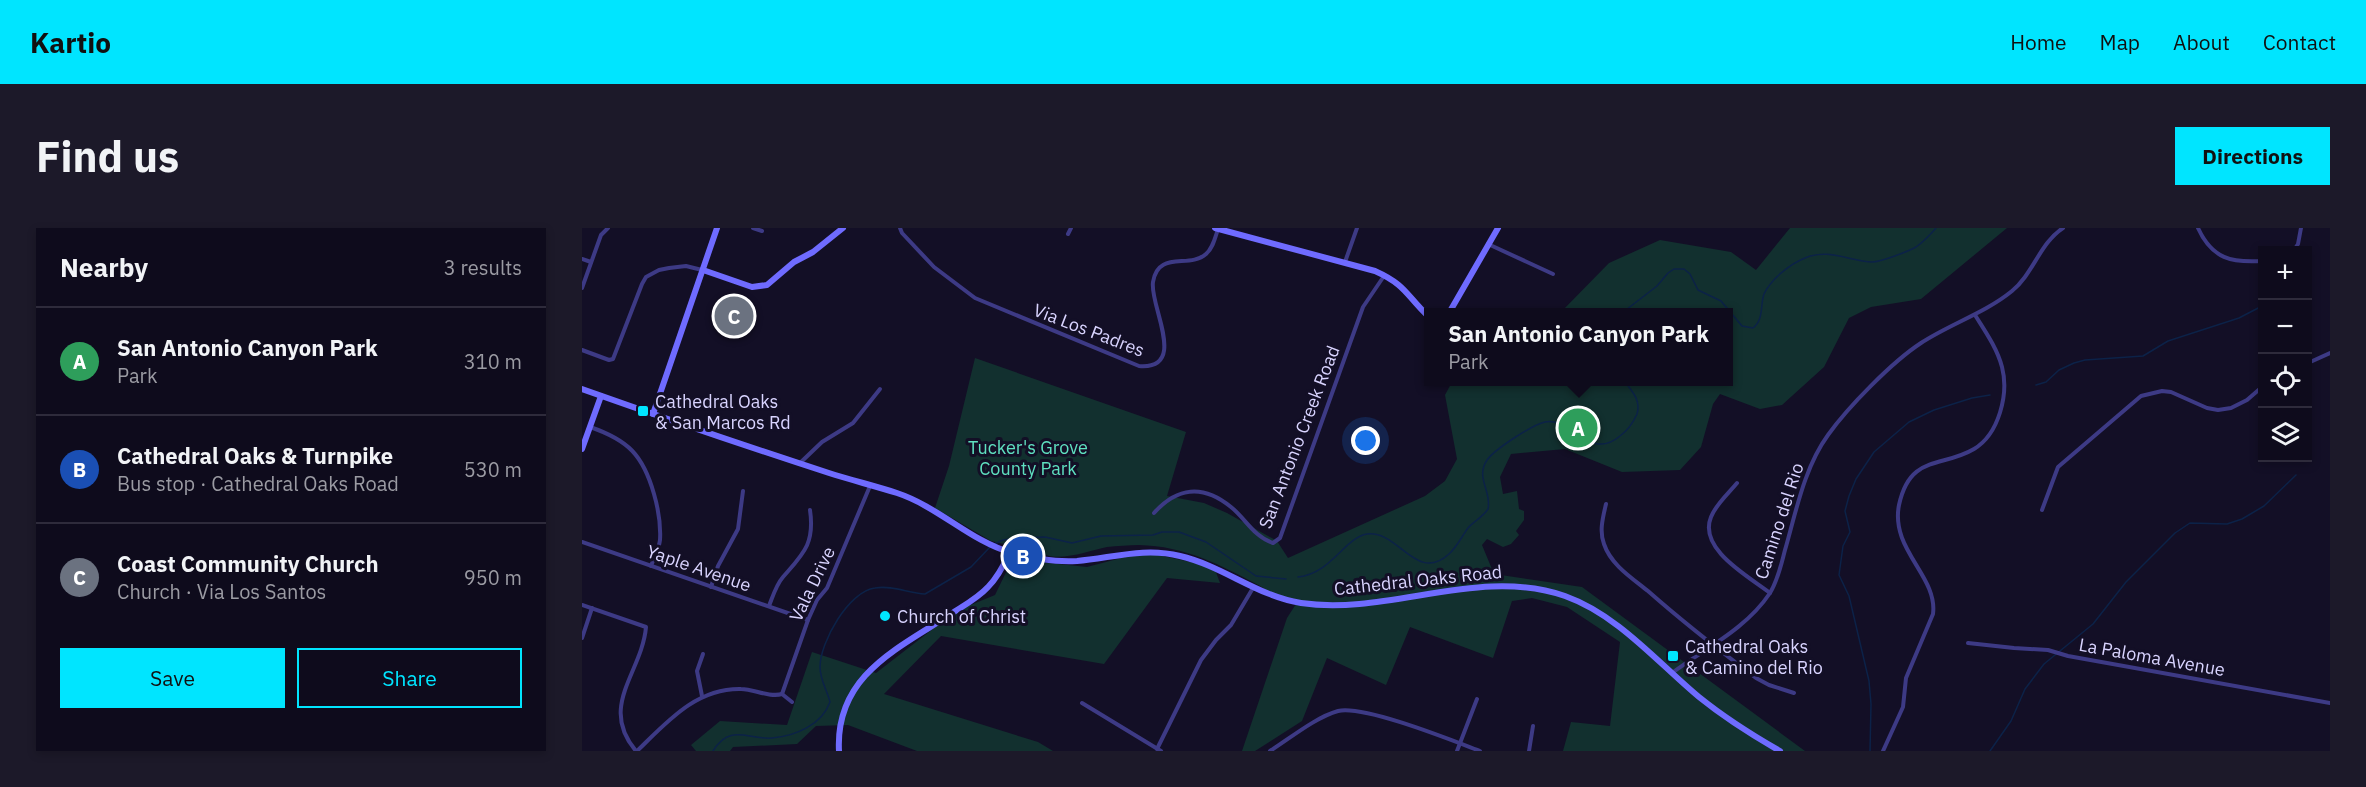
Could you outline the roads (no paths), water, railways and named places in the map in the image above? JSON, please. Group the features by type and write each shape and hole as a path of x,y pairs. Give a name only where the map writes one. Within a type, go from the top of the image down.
{"main road":[{"path":"653,414 717,228"},
{"path":"703,270 742,284 760,287 767,285 794,262 813,252 843,228"},
{"path":"1217,228 1384,276 1403,287 1424,311"},
{"path":"1451,308 1497,228"},
{"name":"Cathedral Oaks Road","path":"582,389 800,464 897,493 931,508 982,540 1010,552 1058,561 1140,552 1176,555 1214,567 1253,588 1297,602 1335,605 1497,586 1525,586 1540,589 1577,601 1600,613 1738,726 1780,751"},
{"path":"582,449 601,396"},
{"path":"839,751 844,710 859,680 884,657 978,596 1000,573 1010,552"}],"street":[{"path":"582,288 601,235 608,228"},
{"path":"753,228 762,231"},
{"name":"Via Los Padres","path":"900,228 934,267 975,298 1146,367 1157,362 1165,348 1166,339 1154,304 1152,286 1157,271 1170,261 1191,261 1206,254 1214,242 1217,228"},
{"path":"1068,234 1071,228"},
{"path":"1345,263 1357,228"},
{"name":"Camino del Rio","path":"1671,673 1737,629 1770,593 1779,571 1811,466 1827,436 1849,410 1898,361 1922,343 1975,315 2012,291 2026,277 2049,240 2063,228"},
{"path":"2198,228 2208,245 2220,255 2234,261 2258,261"},
{"path":"2297,246 2301,228"},
{"path":"1487,243 1552,274"},
{"path":"582,259 591,262"},
{"path":"582,350 609,360 613,359 642,284 652,273 678,267 703,270"},
{"name":"San Antonio Creek Road","path":"1154,513 1176,494 1206,493 1214,495 1231,507 1257,535 1273,543 1280,538 1363,307 1384,276"},
{"path":"1883,751 1903,707 1906,678 1933,614 1934,604 1931,590 1912,560 1899,528 1898,508 1901,496 1910,480 1922,468 1941,459 1962,455 1980,445 1994,427 2001,405 2004,386 2002,367 1987,333 1975,315"},
{"path":"2312,361 2330,353"},
{"path":"800,464 822,442 853,423 880,389"},
{"path":"2042,510 2054,476 2063,461 2141,396 2162,391 2171,392 2207,408 2218,410 2231,408 2247,400 2258,390"},
{"path":"590,427 623,442 636,453 647,472 656,503 660,531 651,566"},
{"path":"1737,483 1717,505 1712,515 1708,527 1710,540 1720,554 1770,593"},
{"name":"Vala Drive","path":"782,694 808,620 817,600 827,588 870,486"},
{"path":"711,587 718,566 738,530 743,491"},
{"path":"1606,504 1602,537 1612,558 1638,584 1756,678 1769,686 1794,693"},
{"path":"769,606 782,577 803,555 812,527 810,510"},
{"name":"Yaple Avenue","path":"582,542 808,620"},
{"path":"1082,703 1159,750 1201,660 1231,625 1253,588"},
{"path":"582,605 646,627 620,710 622,731 636,751 681,709 702,696 719,691 741,689 775,696 782,694 792,702"},
{"path":"582,638 592,608"},
{"name":"La Paloma Avenue","path":"1968,643 2048,650 2068,656 2330,703"},
{"path":"702,696 697,671 703,654"},
{"path":"1457,751 1477,699"},
{"path":"1270,751 1328,715 1347,710 1370,713 1480,751"},
{"path":"1529,751 1533,726"}],"waterway":[{"path":"1733,315 1742,326 1753,328 1759,321 1767,288 1787,268 1799,261 1822,254 1872,262 1882,260 1916,247 1936,228"},
{"path":"1628,308 1657,286 1674,269 1684,269 1690,274 1698,290 1721,301 1727,308"},
{"path":"2036,385 2046,382 2059,370 2074,363 2085,360 2143,356 2168,341 2239,318 2258,308"},
{"path":"1298,577 1320,569 1351,542 1367,534 1378,535 1389,540 1417,560 1427,563 1437,562 1452,551 1468,528 1488,509 1489,502 1483,473 1491,455 1523,432 1545,422 1555,422 1565,426 1590,442 1609,443 1625,432 1637,414 1637,401 1628,386"},
{"path":"1870,751 1869,681 1849,596 1839,575 1843,546 1850,532 1845,511 1849,496 1856,479 1874,452 1909,422 1934,410 1990,395"},
{"path":"1990,751 2011,721 2025,689 2044,664 2093,624 2126,582 2175,533 2190,523 2227,524 2242,519 2264,506 2296,475"},
{"path":"994,544 1016,538 1045,537 1072,543 1101,536 1179,532 1206,542 1256,576 1286,579"},
{"path":"713,751 726,737 733,735 781,737 807,728 821,717 830,702 821,676 821,657 838,619 855,598 865,591 881,587 925,594 971,567 990,547"}],"place":[{"name":"Coast Community Church","path":"734,316"},
{"name":"Cathedral Oaks & San Marcos Rd","path":"643,411"},
{"name":"San Antonio Canyon Park","path":"1578,428"},
{"name":"Cathedral Oaks & Turnpike","path":"1023,556"},
{"name":"Church of Christ","path":"885,616"},
{"name":"Cathedral Oaks & Camino del Rio","path":"1673,656"}],"park label":[{"name":"Tucker's Grove County Park","path":"1028,457"}]}
